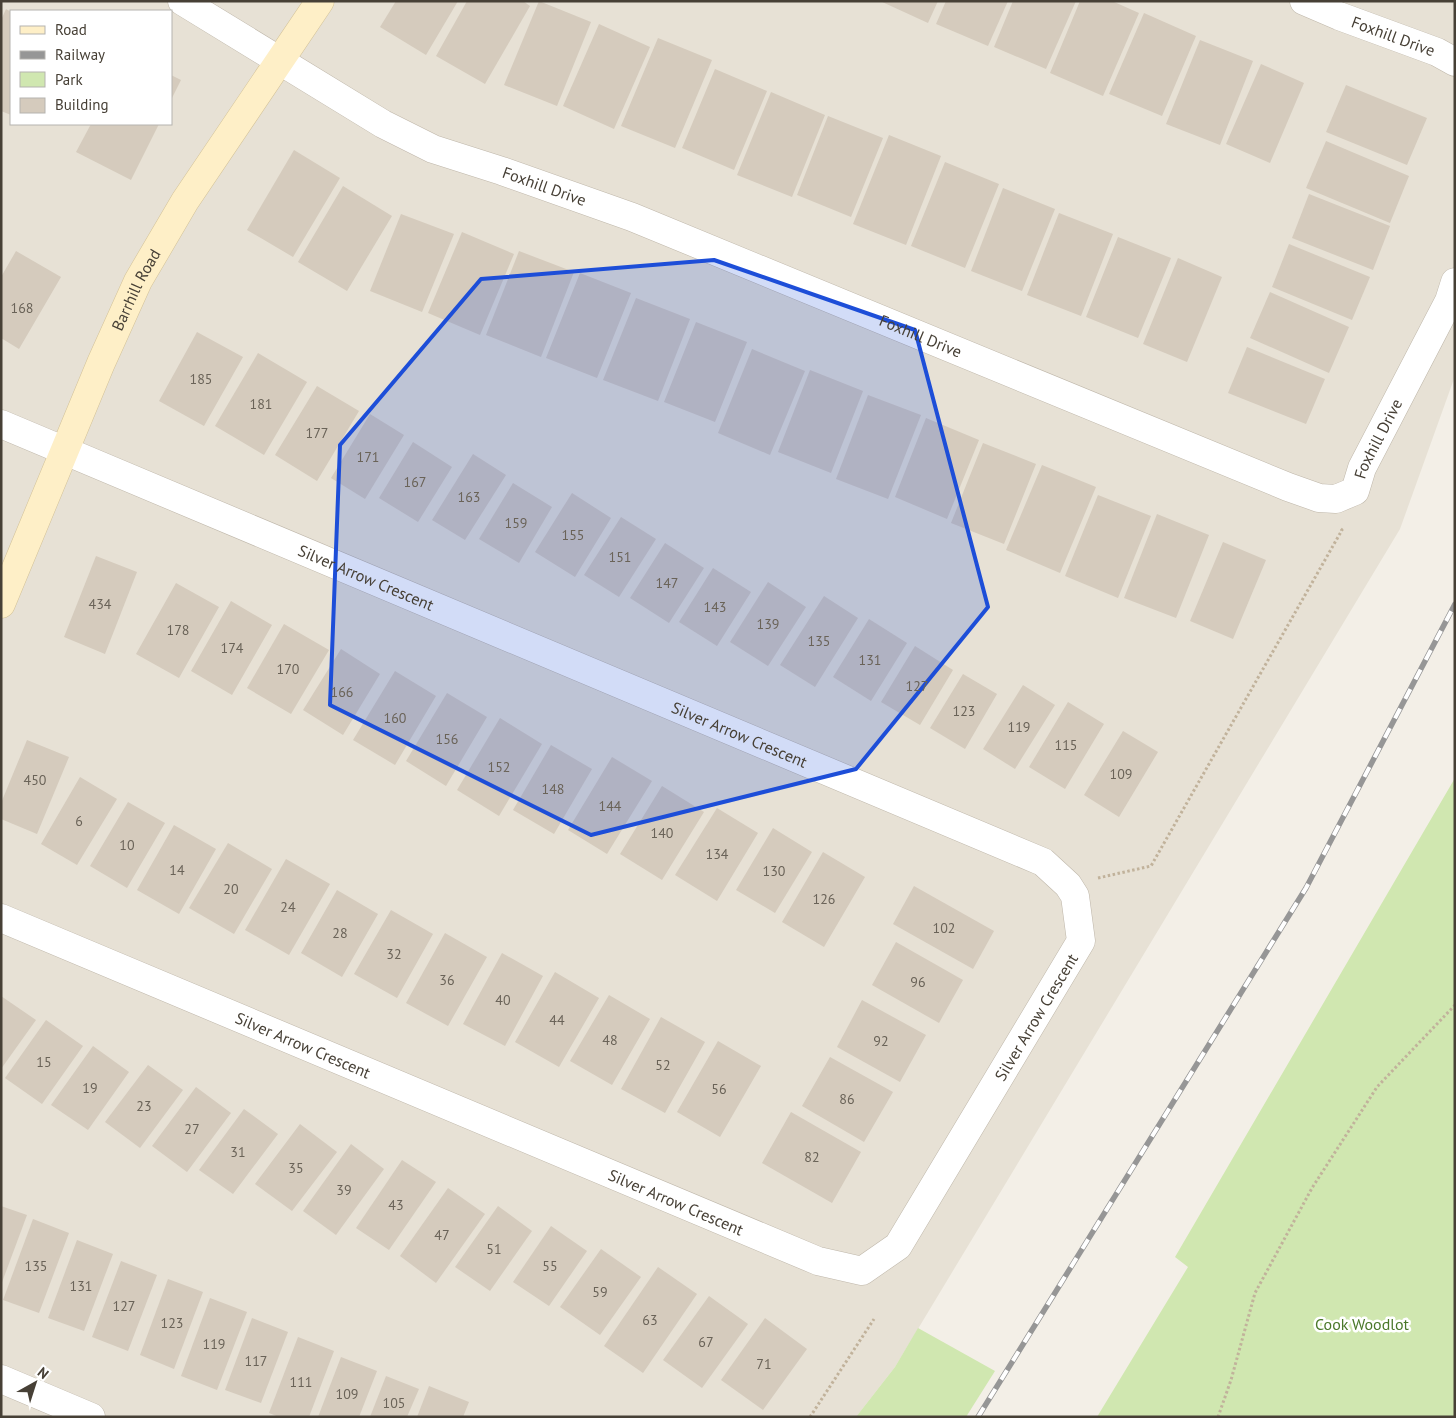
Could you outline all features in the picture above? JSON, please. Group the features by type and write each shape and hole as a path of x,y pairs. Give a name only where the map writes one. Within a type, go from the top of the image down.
{"street":[{"name":"Foxhill Drive","path":"182,1 383,124 433,149 632,217 1288,487 1319,498 1336,499 1355,491 1362,468 1449,302 1455,282"},
{"name":"Barrhill Road","path":"1,604 100,363 138,281 185,201 320,1"},
{"name":"Foxhill Drive","path":"1304,1 1437,52 1455,62"},
{"name":"Silver Arrow Crescent","path":"1,424 1043,862 1068,885 1075,896 1081,941 898,1246 862,1271 818,1261 1,918"},
{"path":"1,1379 91,1417"}],"path":[{"path":"1068,885 1151,866 1342,530 1319,498"},
{"path":"1218,1417 1231,1380 1256,1293 1312,1188 1377,1087 1455,1005"},
{"path":"810,1417 874,1319"}],"highlighted area":[{"path":"714,260 915,330 988,607 856,769 591,835 330,705 340,445 481,279"}],"shaded area":[{"path":"1,1 1455,1 1455,376 1400,529 895,1367 856,1417 1,1417"}],"green space":[{"name":"Cook Woodlot","path":"1455,778 1455,1417 1097,1417 1188,1267 1175,1257"},
{"path":"918,1328 995,1371 966,1417 856,1417 895,1367"}],"building":[{"path":"396,1 458,1 426,55 380,27"},
{"path":"467,1 523,1 530,6 485,84 436,56"},
{"path":"539,1 591,22 557,106 504,85"},
{"path":"880,1 938,1 928,23"},
{"path":"946,1 1008,1 988,46 936,24"},
{"path":"1013,1 1076,1 1046,69 994,47"},
{"path":"1080,1 1112,1 1139,13 1103,96 1050,73"},
{"path":"6,9 10,11 10,115 1,111 1,20"},
{"path":"1144,13 1196,36 1162,116 1109,94"},
{"path":"599,24 650,47 614,129 563,106"},
{"path":"658,38 712,60 675,148 621,126"},
{"path":"1200,40 1253,61 1220,145 1166,124"},
{"path":"1261,64 1304,83 1270,163 1226,144"},
{"path":"715,69 767,91 734,170 682,148"},
{"path":"172,76 181,80 172,98"},
{"path":"1346,85 1427,118 1407,165 1326,132"},
{"path":"771,92 825,115 792,197 737,175"},
{"path":"828,116 883,138 851,217 797,195"},
{"path":"90,125 158,125 131,180 76,152"},
{"path":"889,135 941,156 906,245 853,224"},
{"path":"1326,141 1409,176 1390,223 1306,188"},
{"path":"294,150 340,178 293,257 247,230"},
{"path":"945,162 999,184 965,268 911,246"},
{"path":"343,186 392,216 347,291 298,262"},
{"path":"1003,188 1055,209 1022,291 971,271"},
{"path":"1309,194 1390,226 1373,270 1292,238"},
{"path":"1059,213 1113,234 1081,316 1027,295"},
{"path":"401,214 454,234 422,312 370,291"},
{"path":"462,232 514,254 480,335 428,313"},
{"path":"1118,237 1171,258 1138,338 1086,317"},
{"path":"1289,244 1370,277 1352,320 1272,287"},
{"path":"16,251 61,277 19,349 1,338 1,277"},
{"path":"519,251 574,272 541,357 486,335"},
{"path":"1178,258 1222,277 1187,362 1143,344"},
{"path":"580,273 631,293 597,378 546,358"},
{"path":"1270,292 1349,327 1329,373 1250,338"},
{"path":"636,298 690,319 658,401 603,380"},
{"path":"696,322 747,342 715,422 664,402"},
{"path":"197,332 243,357 204,426 159,401"},
{"path":"1247,347 1325,379 1306,424 1228,393"},
{"path":"752,349 805,371 770,455 718,433"},
{"path":"258,353 307,382 264,455 215,426"},
{"path":"810,370 863,391 831,473 778,452"},
{"path":"317,386 359,411 317,481 275,455"},
{"path":"868,395 921,415 888,499 836,479"},
{"path":"370,414 404,435 365,499 331,478"},
{"path":"926,418 979,440 947,519 895,497"},
{"path":"413,442 452,467 418,522 379,498"},
{"path":"983,443 1036,464 1004,544 951,523"},
{"path":"473,454 506,475 465,540 432,520"},
{"path":"1042,465 1096,487 1060,573 1006,550"},
{"path":"513,483 552,507 519,563 479,539"},
{"path":"572,493 611,518 575,577 535,552"},
{"path":"1098,495 1151,516 1118,598 1065,576"},
{"path":"1157,514 1209,535 1176,618 1124,598"},
{"path":"621,517 656,539 619,597 584,575"},
{"path":"1223,542 1266,560 1233,639 1190,621"},
{"path":"665,543 704,568 669,623 630,598"},
{"path":"96,556 137,572 105,654 64,637"},
{"path":"713,568 751,592 717,646 679,622"},
{"path":"768,582 806,607 768,666 730,642"},
{"path":"176,583 219,607 179,678 136,654"},
{"path":"824,596 858,618 815,687 780,665"},
{"path":"231,601 272,625 232,695 191,671"},
{"path":"869,619 907,643 871,701 833,677"},
{"path":"284,624 329,650 291,714 247,688"},
{"path":"915,646 953,670 920,725 881,702"},
{"path":"341,649 380,674 343,735 303,710"},
{"path":"395,671 436,696 395,765 353,740"},
{"path":"963,674 997,694 965,749 930,728"},
{"path":"1023,685 1055,705 1015,769 983,749"},
{"path":"447,693 487,717 446,786 406,761"},
{"path":"1068,702 1104,724 1065,789 1029,767"},
{"path":"500,718 542,744 499,816 457,790"},
{"path":"1123,731 1158,752 1119,817 1084,795"},
{"path":"27,740 69,757 37,834 1,819 1,803"},
{"path":"551,745 592,769 554,834 513,810"},
{"path":"612,757 652,781 607,854 568,830"},
{"path":"80,777 117,799 77,865 41,844"},
{"path":"662,786 704,812 662,880 620,854"},
{"path":"128,802 165,823 127,888 90,866"},
{"path":"717,808 758,833 717,901 675,875"},
{"path":"174,825 216,849 179,914 137,890"},
{"path":"773,828 812,852 775,913 736,890"},
{"path":"228,843 272,869 234,934 189,908"},
{"path":"823,852 865,877 824,947 782,922"},
{"path":"286,859 330,884 289,955 245,930"},
{"path":"914,886 994,931 973,969 893,924"},
{"path":"337,890 378,914 342,977 301,953"},
{"path":"391,910 433,934 397,998 354,974"},
{"path":"445,933 487,957 448,1026 406,1003"},
{"path":"896,942 963,980 939,1023 872,985"},
{"path":"502,953 543,976 505,1046 463,1024"},
{"path":"555,972 599,998 559,1067 515,1042"},
{"path":"609,995 650,1019 612,1085 570,1061"},
{"path":"1,996 36,1020 1,1069"},
{"path":"862,1000 926,1035 900,1082 837,1047"},
{"path":"661,1017 705,1042 665,1113 621,1089"},
{"path":"46,1020 83,1046 42,1104 5,1078"},
{"path":"718,1041 761,1066 720,1137 677,1112"},
{"path":"93,1046 129,1072 88,1130 51,1105"},
{"path":"830,1057 893,1092 864,1142 802,1106"},
{"path":"148,1065 183,1090 140,1148 105,1122"},
{"path":"196,1087 231,1113 187,1172 152,1146"},
{"path":"244,1109 278,1134 233,1194 199,1170"},
{"path":"791,1112 861,1152 832,1203 762,1163"},
{"path":"300,1124 337,1152 292,1211 255,1184"},
{"path":"351,1144 384,1169 336,1235 303,1211"},
{"path":"402,1160 436,1182 389,1250 356,1228"},
{"path":"448,1188 485,1214 436,1283 400,1256"},
{"path":"1,1206 27,1215 1,1285"},
{"path":"498,1206 532,1231 490,1291 455,1267"},
{"path":"33,1219 69,1233 39,1313 3,1300"},
{"path":"551,1226 587,1251 549,1306 513,1282"},
{"path":"77,1240 113,1254 84,1331 48,1318"},
{"path":"601,1249 641,1277 600,1335 560,1307"},
{"path":"121,1261 157,1275 128,1351 92,1337"},
{"path":"658,1267 697,1294 643,1373 604,1346"},
{"path":"168,1279 203,1292 174,1369 140,1355"},
{"path":"709,1296 748,1324 702,1388 663,1360"},
{"path":"210,1298 247,1312 217,1390 181,1376"},
{"path":"252,1318 288,1332 261,1403 225,1390"},
{"path":"765,1318 807,1349 763,1410 721,1380"},
{"path":"298,1337 334,1351 309,1417 279,1417 269,1413"},
{"path":"341,1357 377,1371 359,1417 318,1417"},
{"path":"386,1376 419,1389 407,1417 370,1417"},
{"path":"429,1386 469,1402 463,1417 417,1417"}],"railway":[{"path":"978,1417 1306,888 1455,604"}]}
